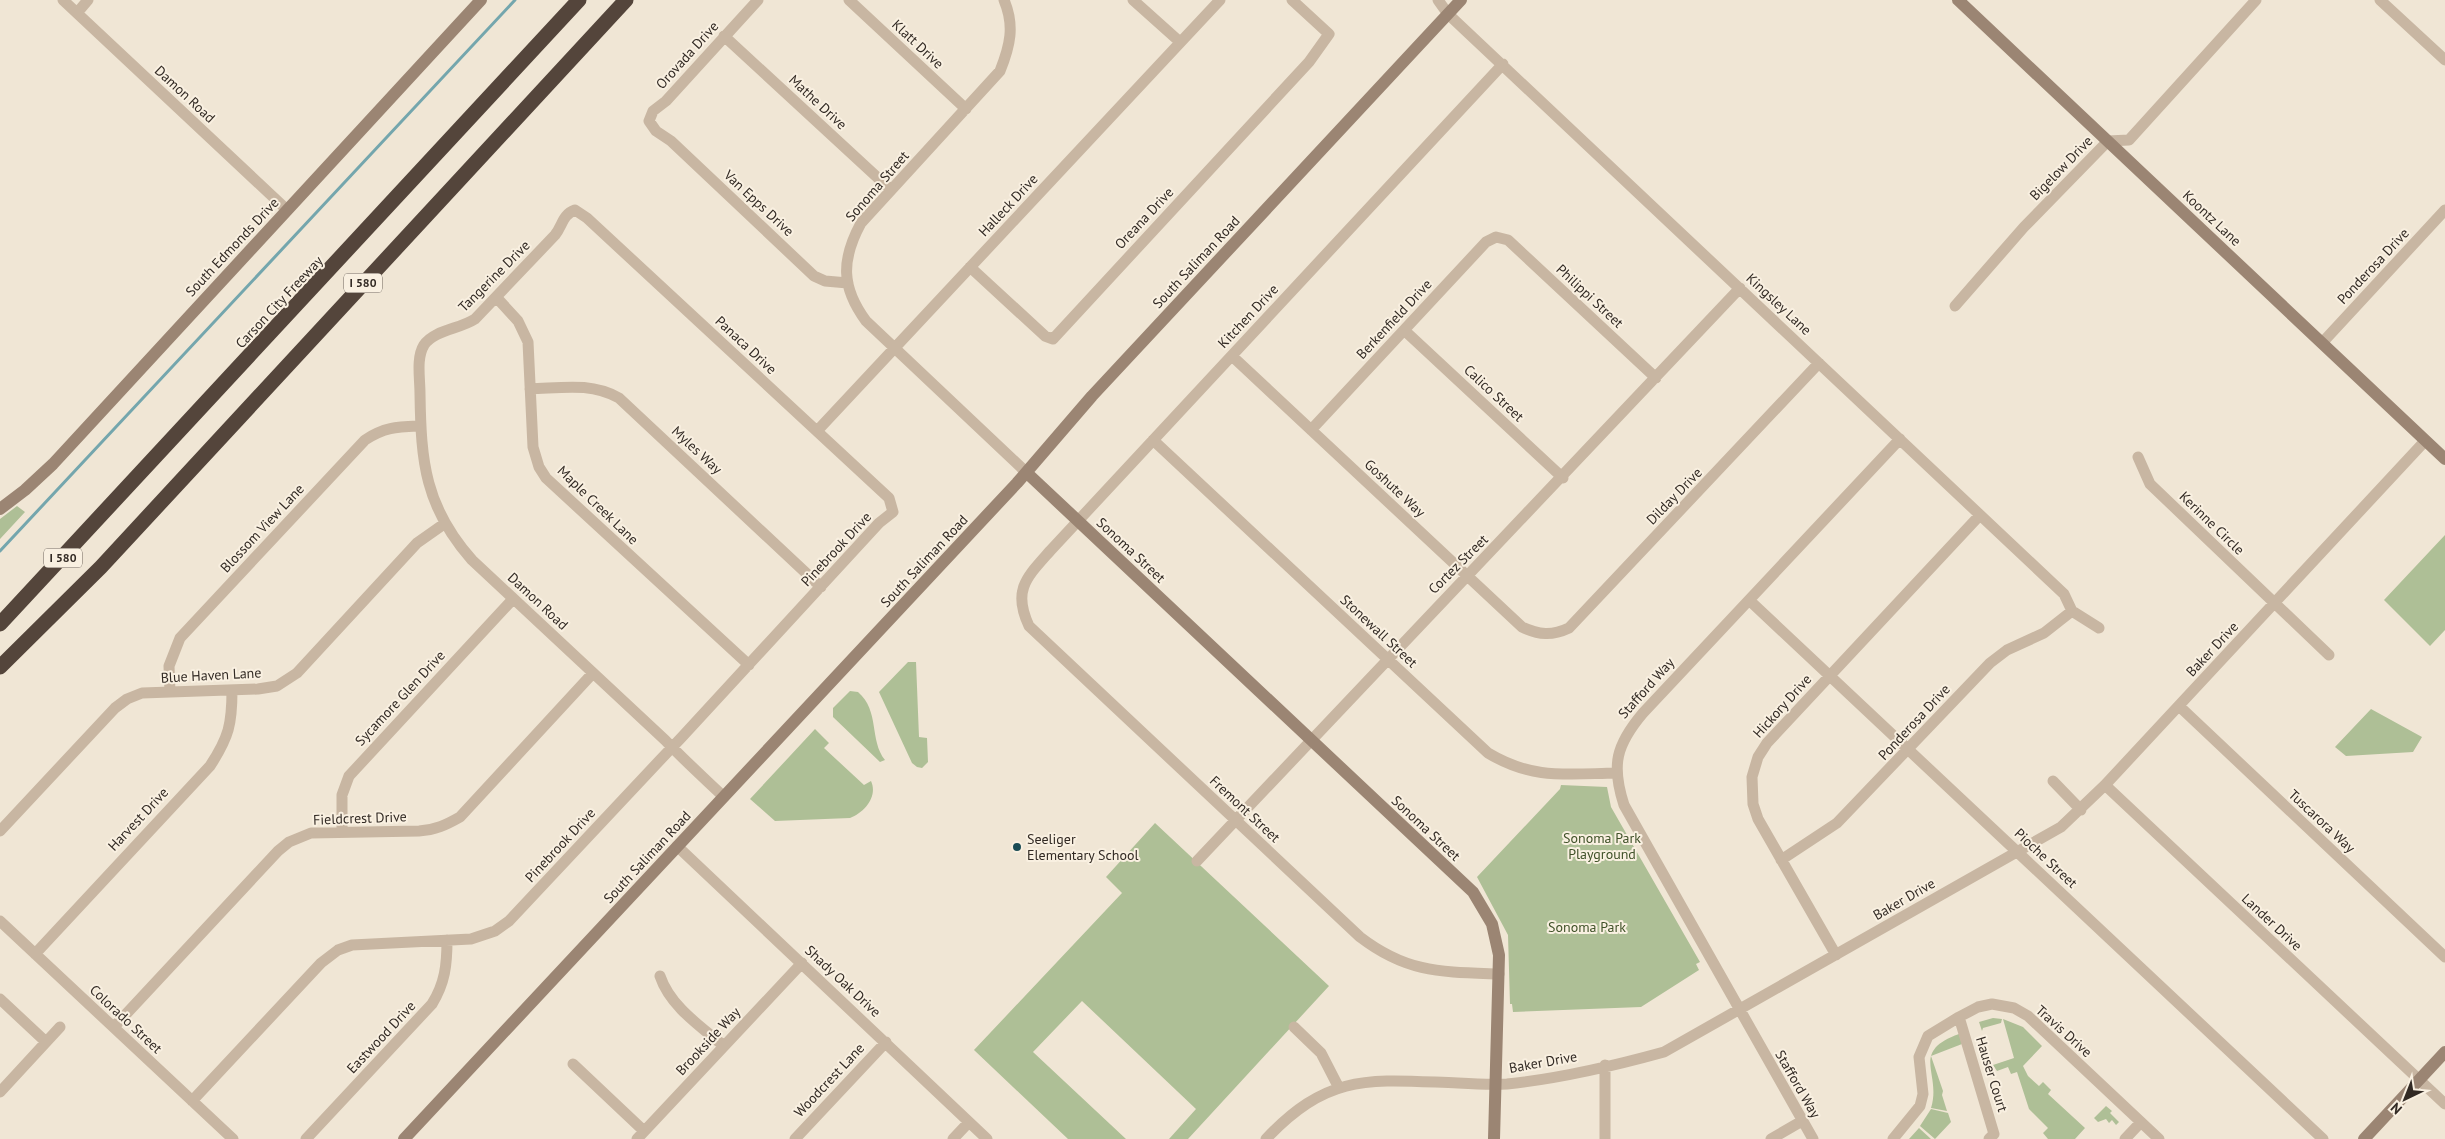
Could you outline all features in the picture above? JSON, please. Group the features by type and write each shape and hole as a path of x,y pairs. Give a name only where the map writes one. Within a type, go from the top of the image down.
{"highway":[{"name":"Carson City Freeway","path":"0,624 579,0"},
{"name":"I 580","path":"0,667 101,567 626,0"},
{"path":"0,614 125,491"},
{"path":"0,679 75,605 101,567"}],"street":[{"name":"Damon Road","path":"63,0 286,209"},
{"path":"77,13 88,0"},
{"name":"South Edmonds Drive","path":"0,508 25,490 53,464 286,209 481,0"},
{"name":"Orovada Drive","path":"656,131 649,121 653,111 666,101 758,0"},
{"name":"Klatt Drive","path":"849,0 966,109"},
{"name":"Sonoma Street","path":"1004,0 1011,20 1010,48 1000,71 861,223 851,242 846,264 848,283 855,306 866,321 894,348 1473,892 1492,924 1499,956 1494,1139"},
{"path":"1133,0 1180,42"},
{"name":"Halleck Drive","path":"817,431 1220,0"},
{"name":"Oreana Drive","path":"970,267 1045,336 1053,339 1310,62 1329,34 1292,0"},
{"name":"Kingsley Lane","path":"1438,0 1448,14 2064,594 2072,612"},
{"name":"South Saliman Road","path":"407,1138 677,846 1027,473 1106,382 1461,0"},
{"name":"Koontz Lane","path":"1958,0 2445,459"},
{"name":"Bigelow Drive","path":"1955,306 2024,227 2108,141 2129,140 2256,0"},
{"path":"2380,0 2445,60"},
{"name":"Mathe Drive","path":"724,36 891,190"},
{"name":"Kitchen Drive","path":"1021,591 1027,578 1078,521 1503,64"},
{"name":"Van Epps Drive","path":"656,131 671,141 814,276 825,281 848,283"},
{"name":"Tangerine Drive","path":"420,379 419,358 426,342 433,336 465,326 497,298 555,235 562,226 562,220 567,213 575,210"},
{"name":"Panaca Drive","path":"575,210 587,218 889,498 892,506"},
{"name":"Ponderosa Drive","path":"2322,343 2445,210"},
{"name":"Berkenfield Drive","path":"1311,430 1486,242 1496,237 1503,237"},
{"name":"Philippi Street","path":"1503,237 1656,378"},
{"name":"Cortez Street","path":"1197,861 1740,288"},
{"name":"Maple Creek Lane","path":"497,298 518,320 528,342 533,447 539,466 546,478 749,665"},
{"name":"Calico Street","path":"1404,330 1562,478"},
{"name":"Goshute Way","path":"1232,356 1522,627 1542,634"},
{"name":"Dilday Drive","path":"1542,634 1560,632 1569,628 1819,363"},
{"name":"Damon Road","path":"420,379 420,426 426,479 444,524 455,541 472,560 724,797"},
{"name":"Myles Way","path":"530,389 592,387 605,390 619,398 821,587"},
{"name":"Blossom View Lane","path":"170,692 169,666 180,638 365,440 380,430 391,427 420,426"},
{"name":"Stafford Way","path":"1813,1139 1624,805 1617,785 1616,761 1622,741 1628,730 1900,439"},
{"name":"Stonewall Street","path":"1154,440 1488,753 1510,766 1547,774 1616,773"},
{"name":"Baker Drive","path":"1266,1139 1286,1118 1304,1105 1354,1083 1384,1081 1496,1084 1605,1066 1664,1052 2018,853 2061,827 2081,810 2426,441"},
{"name":"Kerinne Circle","path":"2138,456 2150,484 2329,655"},
{"name":"Pinebrook Drive","path":"192,1102 321,963 338,950 364,943 471,939 484,936 509,921 880,523 893,512 892,506"},
{"name":"Hickory Drive","path":"1836,955 1758,819 1753,804 1752,777 1758,758 1767,743 1980,515"},
{"name":"Blue Haven Lane","path":"0,831 115,708 127,699 142,693 232,690 277,686 297,672 417,542 444,524"},
{"name":"Fremont Street","path":"1021,591 1021,608 1029,626 1360,937 1380,952 1415,967 1443,972 1499,974"},
{"name":"Sycamore Glen Drive","path":"342,832 342,795 349,776 513,599"},
{"name":"Pioche Street","path":"1749,600 2323,1139"},
{"path":"2072,612 2099,628"},
{"name":"Ponderosa Drive","path":"1781,860 1837,823 1909,750 1990,663 2007,650 2044,633 2072,612"},
{"name":"Fieldcrest Drive","path":"114,1027 278,851 289,842 311,833 435,830 460,817 593,673"},
{"name":"Harvest Drive","path":"34,954 210,766 224,745 230,730 232,690"},
{"name":"Tuscarora Way","path":"2179,706 2445,957"},
{"path":"2053,781 2081,810"},
{"name":"Lander Drive","path":"2105,785 2445,1104"},
{"name":"Shady Oak Drive","path":"677,846 987,1139"},
{"name":"Colorado Street","path":"0,921 233,1139"},
{"name":"Eastwood Drive","path":"306,1139 432,1004 440,992 446,972 447,940"},
{"name":"Brookside Way","path":"640,1135 802,963"},
{"path":"660,976 665,990 675,1002 724,1046"},
{"path":"0,999 46,1042"},
{"name":"Travis Drive","path":"1893,1139 1920,1106 1923,1094 1918,1057 1928,1036 1959,1016 1992,1004 2014,1008 2028,1016 2159,1139"},
{"name":"Hauser Court","path":"1959,1016 1994,1134 1990,1139"},
{"path":"0,1092 60,1027"},
{"path":"1294,1027 1321,1053 1339,1088"},
{"name":"Woodcrest Lane","path":"795,1139 886,1042"},
{"path":"2364,1139 2445,1052"},
{"path":"573,1064 640,1135"},
{"path":"1605,1066 1605,1139"},
{"path":"1771,1139 1802,1121"},
{"path":"953,1139 969,1122"},
{"path":"2125,1139 2140,1122"}],"green space":[{"path":"17,506 25,512 0,539 0,519"},
{"path":"2445,535 2445,630 2430,646 2384,600"},
{"path":"908,662 916,662 919,737 927,738 928,762 922,768 912,763 879,692"},
{"path":"850,691 858,692 865,700 872,717 877,744 885,760 880,762 833,717 833,708"},
{"path":"2371,709 2422,737 2413,752 2346,756 2335,747"},
{"path":"815,729 829,743 824,748 864,785 871,781 873,792 869,803 861,812 850,818 775,821 750,799"},
{"name":"Sonoma Park","path":"1561,785 1607,787 1611,807 1700,962 1696,964 1699,970 1641,1007 1513,1012 1512,1004 1510,1004 1508,935 1477,877 1560,789"},
{"path":"1155,823 1329,986 1188,1139 1169,1139 1196,1109 1082,1001 1033,1052 1126,1139 1068,1139 974,1050 1122,893 1106,877"},
{"path":"1993,1018 2002,1019 2001,1023 1983,1028 1982,1031 1979,1022"},
{"path":"2003,1019 2023,1027 2042,1046 2023,1066 2028,1076 2039,1086 2043,1082 2051,1090 2048,1094 2085,1128 2075,1139 2048,1139 2043,1133 2048,1128 2029,1109 2017,1072 2011,1074 2008,1067 1997,1071 1993,1065 2014,1058"},
{"path":"1959,1034 1962,1044 1931,1056 1935,1048 1944,1041"},
{"path":"1931,1056 1943,1091 1942,1095 1947,1111 1931,1108 1933,1084 1930,1065"},
{"path":"2106,1106 2112,1111 2110,1113 2119,1122 2116,1125 2112,1120 2109,1123 2106,1119 2098,1122 2094,1118"},
{"path":"1931,1109 1948,1113 1951,1122 1935,1139 1920,1126"},
{"path":"1919,1128 1931,1139 1909,1139"}],"waterway":[{"path":"0,551 515,0"}],"place":[{"name":"Seeliger Elementary School","path":"1017,847"}],"park label":[{"name":"Sonoma Park Playground","path":"1602,846"}]}
